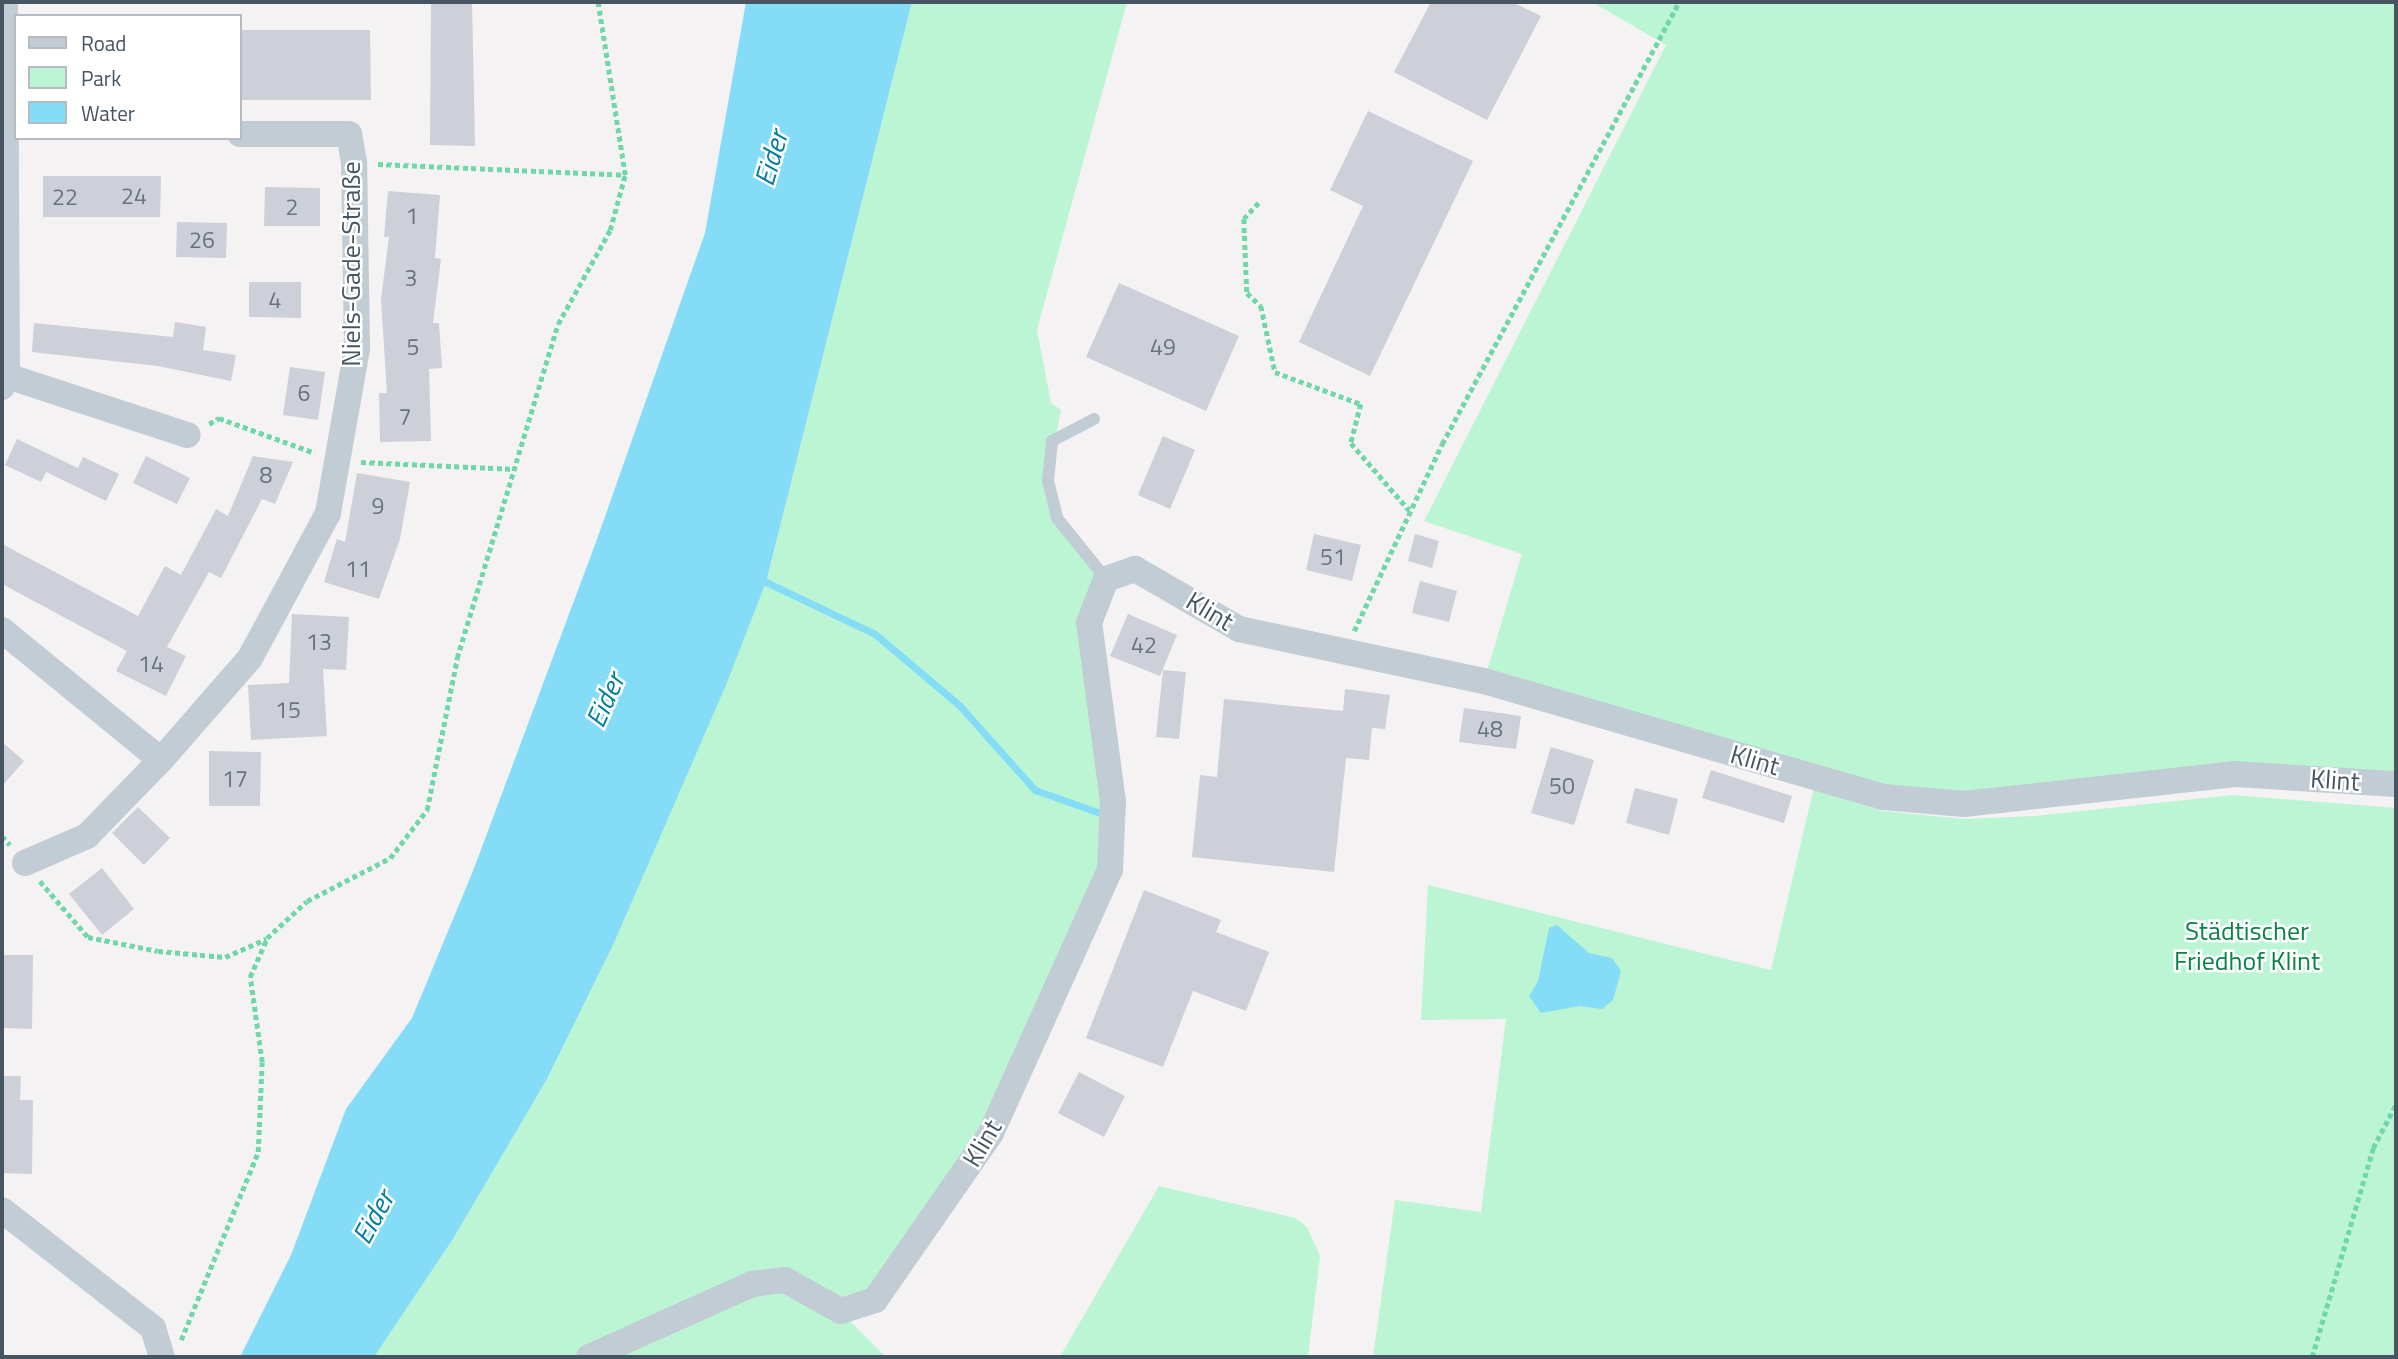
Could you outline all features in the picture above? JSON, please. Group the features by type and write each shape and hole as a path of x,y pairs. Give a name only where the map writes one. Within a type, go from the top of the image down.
{"street":[{"path":"5,2 8,132 4,382 188,436"},
{"name":"Niels-Gade-Straße","path":"25,863 88,836 161,760 250,658 328,513 357,348 354,162 349,134 242,134"},
{"name":"Klint","path":"589,1357 752,1284 785,1280 841,1311 875,1300 991,1133 1110,870 1113,802 1089,623 1106,579 1135,569 1239,629 1343,654 1484,681 1884,797 1964,804 2030,799 2235,774 2396,784"},
{"path":"2,630 161,760"},
{"path":"2,1210 153,1328 170,1351"}],"lane":[{"path":"1094,419 1052,441 1048,481 1057,518 1106,579"}],"path":[{"path":"2,836 88,937 158,951 225,957 267,938 307,901 390,858 427,810 457,657 558,324 610,230 625,175 598,2"},
{"path":"1343,654 1409,510 1679,2"},
{"path":"354,162 625,175"},
{"path":"1259,203 1244,219 1247,293 1261,306 1275,372 1361,404 1351,443 1409,510"},
{"path":"170,1351 257,1152 262,1062 250,977 267,938"},
{"path":"2312,1357 2373,1148 2396,1104"}],"green space":[{"path":"912,2 1127,2 1037,330 1051,403 1061,410 1048,481 1057,518 1106,579 1096,597 1110,870 991,1133 875,1300 841,1312 886,1357 374,1357 453,1239 547,1079 614,943 766,582"},
{"path":"1592,2 2396,2 2396,784 2235,774 1884,797 1484,681 1522,554 1424,521 1666,45"},
{"name":"Städtischer Friedhof Klint","path":"1814,787 1883,811 1964,819 2035,816 2232,795 2396,808 2396,1357 1373,1357 1395,1200 1481,1212 1506,1019 1421,1020 1428,885 1771,970"},
{"path":"1159,1186 1295,1218 1307,1227 1320,1256 1308,1357 1061,1355"}],"water":[{"name":"Eider","path":"746,2 912,2 766,582 726,685 614,943 547,1079 453,1239 374,1357 240,1357 291,1255 346,1109 412,1018 473,871 596,542 705,233"},
{"path":"1557,925 1589,953 1612,958 1621,971 1613,1000 1602,1009 1580,1006 1541,1013 1529,996 1538,981 1549,928"}],"building":[{"path":"431,2 472,2 475,146 430,145"},
{"path":"1431,2 1512,2 1541,16 1487,120 1394,72"},
{"path":"242,30 370,30 371,100 242,100"},
{"path":"1368,111 1473,161 1370,376 1299,342 1363,206 1330,190"},
{"path":"43,176 161,176 160,217 43,217"},
{"path":"265,187 320,188 320,226 264,226"},
{"path":"388,191 440,195 435,258 441,259 433,323 439,323 442,368 429,369 431,441 380,442 379,393 387,393 381,299 389,237 384,237"},
{"path":"177,222 227,223 226,258 176,257"},
{"path":"249,282 301,282 301,318 249,317"},
{"path":"1119,283 1239,336 1206,411 1086,357"},
{"path":"175,322 206,327 203,350 236,355 231,381 158,366 32,352 34,323 173,337"},
{"path":"290,367 325,372 318,420 283,415"},
{"path":"1163,436 1195,450 1170,509 1138,495"},
{"path":"17,439 78,468 83,457 119,474 106,501 46,472 41,482 5,465"},
{"path":"146,456 190,478 177,504 133,483"},
{"path":"253,456 293,462 275,504 262,499 221,578 209,572 167,647 186,656 166,696 116,671 127,651 2,584 2,544 138,616 165,566 181,575 216,509 228,516"},
{"path":"357,473 410,482 400,539 379,599 324,582 337,539 345,542"},
{"path":"1314,534 1361,545 1352,581 1306,570"},
{"path":"1415,534 1439,541 1432,568 1408,561"},
{"path":"1420,581 1457,591 1449,622 1412,613"},
{"path":"292,614 349,617 346,670 323,669 327,736 251,740 248,685 289,683"},
{"path":"1128,614 1177,635 1160,676 1110,656"},
{"path":"1163,670 1186,672 1179,739 1156,737"},
{"path":"1345,689 1390,695 1385,729 1372,728 1369,760 1346,758 1334,872 1192,857 1200,775 1217,777 1224,699 1343,711"},
{"path":"1464,708 1521,716 1516,749 1459,742"},
{"path":"2,742 24,761 2,786"},
{"path":"1551,747 1594,760 1574,825 1531,813"},
{"path":"209,751 261,752 260,806 209,806"},
{"path":"1711,770 1792,796 1784,823 1702,798"},
{"path":"1635,788 1678,799 1669,835 1626,823"},
{"path":"138,807 170,838 144,865 112,833"},
{"path":"102,868 134,909 102,935 69,894"},
{"path":"1144,890 1221,920 1216,932 1269,952 1246,1011 1193,991 1163,1067 1086,1038"},
{"path":"2,955 33,955 32,1029 2,1028"},
{"path":"1079,1072 1125,1096 1104,1137 1058,1113"},
{"path":"2,1076 21,1076 20,1100 33,1100 32,1174 2,1173"}],"waterway":[{"path":"766,582 875,634 959,705 1035,790 1097,812"}]}
